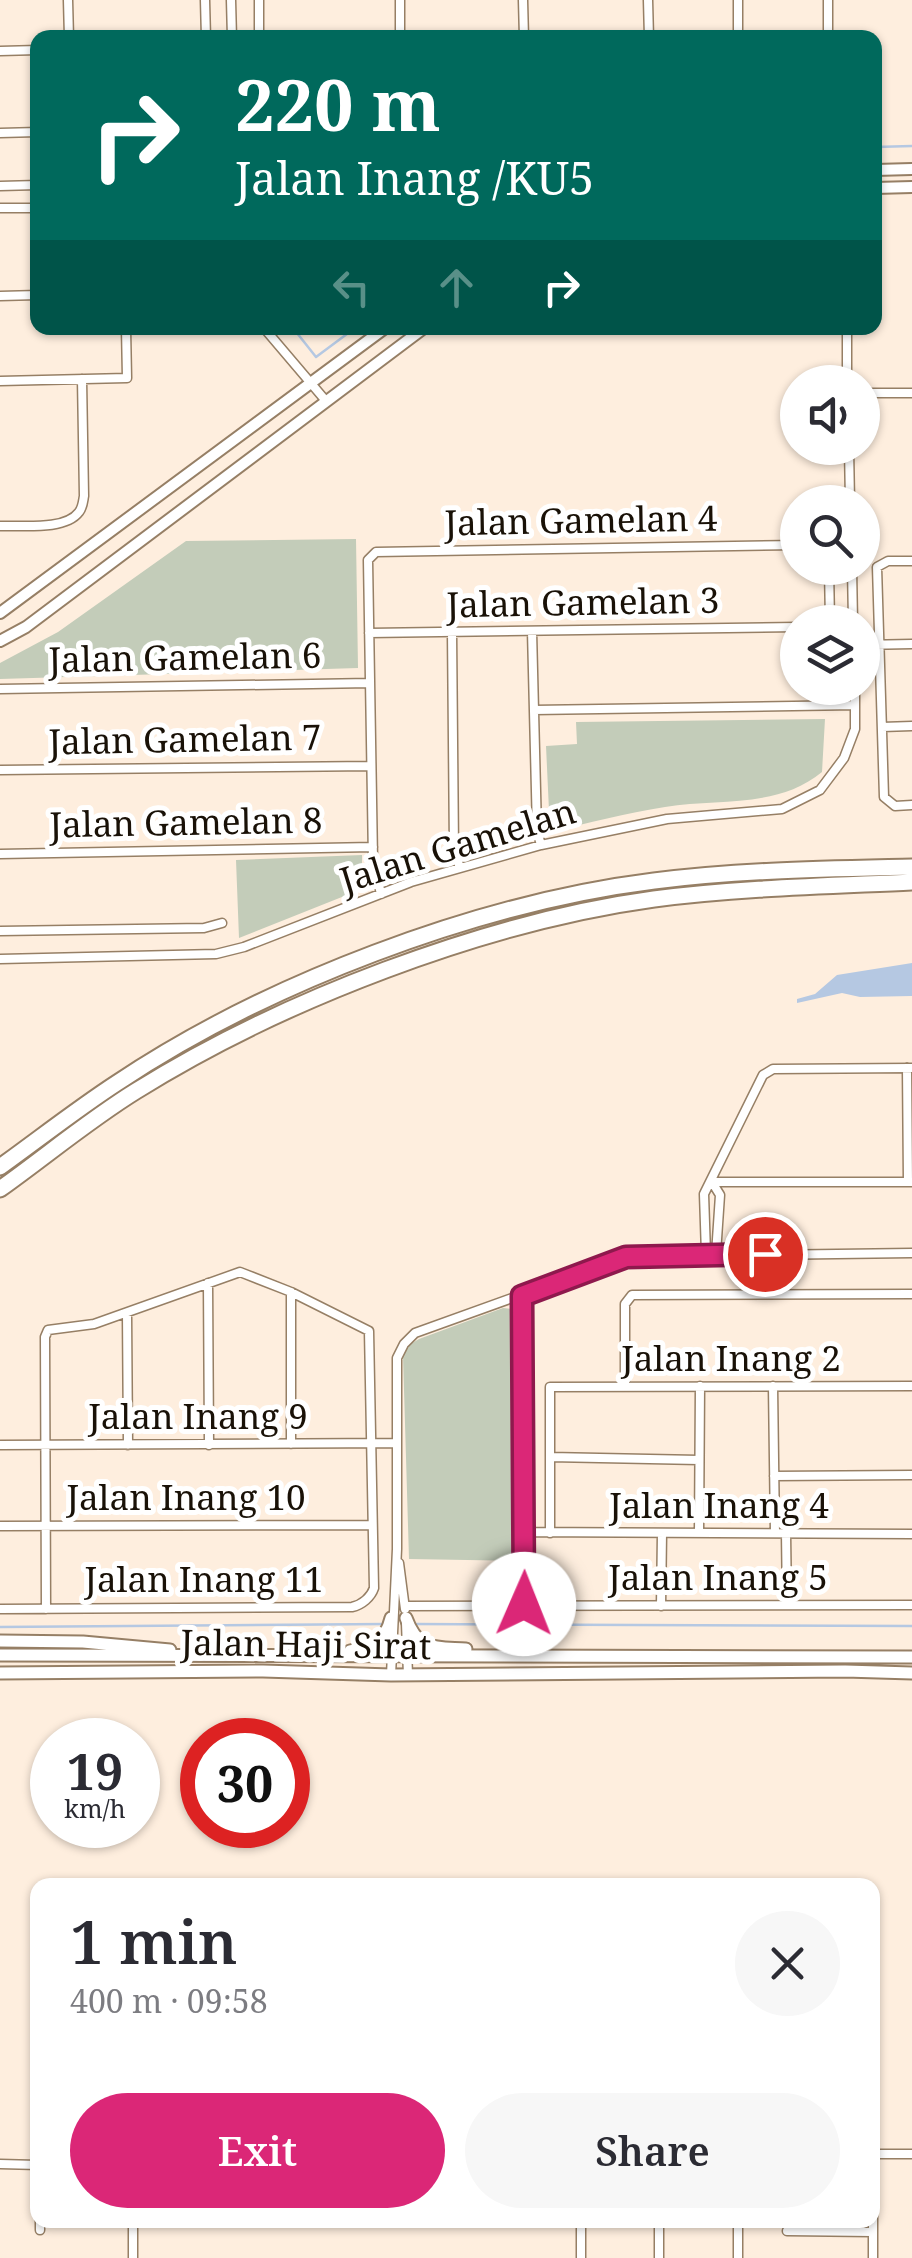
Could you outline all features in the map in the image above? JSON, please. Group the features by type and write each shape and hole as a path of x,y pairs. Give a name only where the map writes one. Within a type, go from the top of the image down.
{"highway":[{"path":"0,1167 118,1082 224,1020 344,967 452,926 564,896 651,881 739,872 912,866"},
{"path":"0,1189 135,1091 236,1036 344,987 458,945 561,917 651,899 912,882"}],"main road":[{"path":"405,1612 408,1633 429,1647 550,1657"},
{"path":"321,1656 362,1648 390,1634 392,1618"},
{"path":"0,1641 83,1642 247,1658"},
{"name":"Jalan Haji Sirat","path":"5,1655 912,1657"},
{"name":"Jalan Haji Sirat","path":"0,1675 796,1670 912,1674"}],"street":[{"path":"68,0 69,30"},
{"path":"205,0 206,30"},
{"path":"231,0 232,30"},
{"path":"258,30 259,0"},
{"path":"400,0 400,30"},
{"path":"523,0 524,30"},
{"path":"648,0 649,30"},
{"path":"738,0 738,30"},
{"path":"828,0 828,30"},
{"path":"0,51 30,50"},
{"path":"0,132 30,132"},
{"path":"882,170 912,169"},
{"path":"0,186 30,185"},
{"path":"882,188 912,187"},
{"path":"0,208 30,208"},
{"path":"0,296 30,294"},
{"path":"0,382 127,378 126,335"},
{"path":"270,335 326,401"},
{"path":"0,613 376,335"},
{"path":"0,641 26,627 415,335"},
{"path":"846,335 847,365"},
{"path":"0,526 50,524 66,521 80,512 84,496 82,380"},
{"path":"880,393 912,393"},
{"name":"Jalan Gamelan 4","path":"370,633 368,560 376,552 780,546"},
{"path":"878,605 877,567 912,561"},
{"name":"Jalan Gamelan 3","path":"370,633 780,627"},
{"path":"532,631 541,845"},
{"path":"452,632 454,850 460,868"},
{"path":"370,633 372,860 381,894"},
{"path":"880,644 912,644"},
{"path":"880,672 884,797 888,804 912,806"},
{"name":"Jalan Gamelan 6","path":"0,689 370,682"},
{"path":"534,710 830,705"},
{"name":"Jalan Gamelan","path":"0,960 216,954 381,894 541,845 667,819 782,808 820,790 844,758 855,729 855,705"},
{"path":"882,727 912,726"},
{"name":"Jalan Gamelan 7","path":"0,770 371,766"},
{"name":"Jalan Gamelan 8","path":"0,854 372,847"},
{"path":"0,931 204,928 222,924"},
{"path":"711,1254 704,1194 763,1075 773,1070 910,1068 910,1182 712,1182"},
{"path":"711,1254 720,1195 712,1182"},
{"path":"392,1618 397,1549 397,1358 415,1333 626,1257 912,1253"},
{"path":"46,1609 44,1337 48,1330 87,1326 240,1272 291,1292 291,1444"},
{"path":"208,1283 209,1445"},
{"name":"Jalan Inang 11","path":"0,1609 357,1606 372,1594 368,1330 291,1292"},
{"path":"625,1386 625,1304 632,1295 912,1294"},
{"path":"522,1296 524,1604"},
{"path":"126,1314 128,1444"},
{"path":"699,1533 700,1386"},
{"path":"774,1386 775,1533"},
{"name":"Jalan Inang 2","path":"550,1458 550,1387 912,1386"},
{"name":"Jalan Inang 9","path":"0,1445 396,1443"},
{"path":"550,1533 550,1458 700,1460"},
{"path":"774,1476 912,1476"},
{"name":"Jalan Inang 10","path":"0,1526 372,1525"},
{"name":"Jalan Inang 4","path":"526,1532 912,1534"},
{"path":"661,1606 662,1533"},
{"path":"786,1533 787,1605"},
{"path":"397,1549 405,1612"},
{"name":"Jalan Inang 5","path":"405,1612 524,1604 912,1605"},
{"path":"408,1633 408,1675"},
{"path":"390,1634 390,1675"},
{"path":"880,2154 912,2154"},
{"path":"0,2164 30,2165"},
{"path":"133,2228 133,2258"},
{"path":"581,2228 581,2258"},
{"path":"658,2228 659,2258"},
{"path":"738,2228 738,2258"},
{"path":"873,2228 873,2258"},
{"path":"788,2231 873,2232"}],"green space":[{"path":"356,539 358,668 0,679 0,663 58,632 186,541"},
{"path":"825,719 822,772 786,792 747,800 650,809 550,832 546,746 577,744 576,722"},
{"path":"362,855 362,889 239,938 236,860"},
{"path":"503,1308 513,1309 515,1315 520,1561 409,1559 403,1356 409,1345 419,1339"}],"water":[{"path":"912,963 912,996 860,997 842,993 797,1003 797,999 815,994 837,975"}],"waterway":[{"path":"882,147 912,146"},
{"path":"299,335 316,357 346,335"},
{"path":"0,1627 386,1624"},
{"path":"414,1624 912,1626"}],"route":[{"path":"524,1604 522,1296 626,1257 765,1254"}]}
